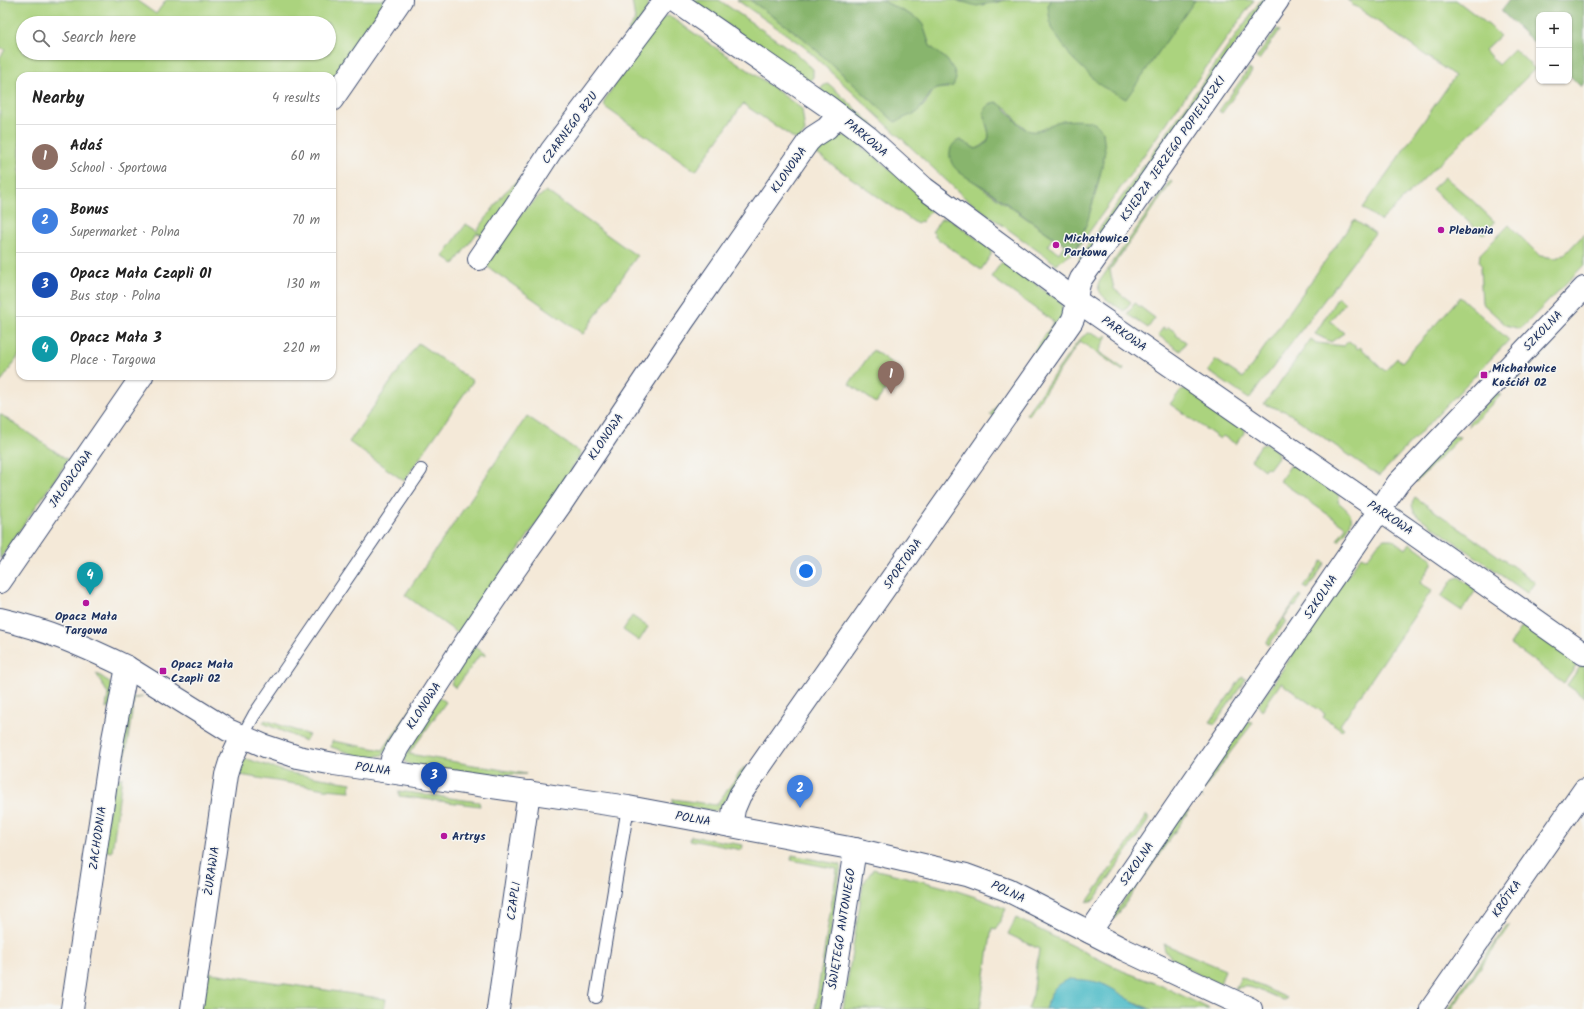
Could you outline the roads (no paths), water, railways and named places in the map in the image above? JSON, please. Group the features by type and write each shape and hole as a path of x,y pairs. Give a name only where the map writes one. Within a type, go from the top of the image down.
{"street":[{"path":"336,94 401,0"},
{"name":"CZARNEGO BZU","path":"479,259 516,206 550,151 665,0"},
{"name":"PARKOWA","path":"674,0 838,115 880,148 924,188 1077,302 1584,654"},
{"name":"KSIĘDZA JERZEGO POPIEŁUSZKI","path":"1077,302 1078,285 1084,274 1278,0"},
{"name":"KLONOWA","path":"390,772 392,759 398,747 462,647 691,311 808,142 827,128 838,115"},
{"name":"SZKOLNA","path":"1090,932 1398,483 1584,288"},
{"name":"SPORTOWA","path":"731,826 734,809 740,795 1066,331 1075,315 1077,302"},
{"name":"JAŁOWCOWA","path":"0,582 139,380"},
{"name":"POLNA","path":"0,619 60,637 126,667 202,715 242,737 298,756 334,764 529,792 731,826 855,849 966,875 1007,890 1090,932 1251,1009"},
{"name":"ZACHODNIA","path":"72,1009 111,749 126,667"},
{"name":"ŻURAWIA","path":"192,1009 226,775 230,762 242,737"},
{"name":"KRÓTKA","path":"1431,1009 1584,790"},
{"name":"CZAPLI","path":"498,1009 529,792"},
{"name":"ŚWIĘTEGO ANTONIEGO","path":"830,1009 855,849"}],"lane":[{"path":"242,737 263,702 421,470"},
{"path":"596,997 628,808"}],"water":[{"path":"1070,979 1088,980 1101,983 1138,1004 1150,1009 1045,1009 1053,990 1059,984"}],"place":[{"name":"Plebania","path":"1441,230"},
{"name":"Michałowice Parkowa","path":"1056,245"},
{"name":"Michałowice Kościół 02","path":"1484,375"},
{"name":"Adaś","path":"891,394"},
{"name":"Opacz Mała 3","path":"90,595"},
{"name":"Opacz Mała Targowa","path":"86,603"},
{"name":"Opacz Mała Czapli 02","path":"163,671"},
{"name":"Opacz Mała Czapli 01","path":"434,795"},
{"name":"Bonus","path":"800,808"},
{"name":"Artrys","path":"444,836"}]}
